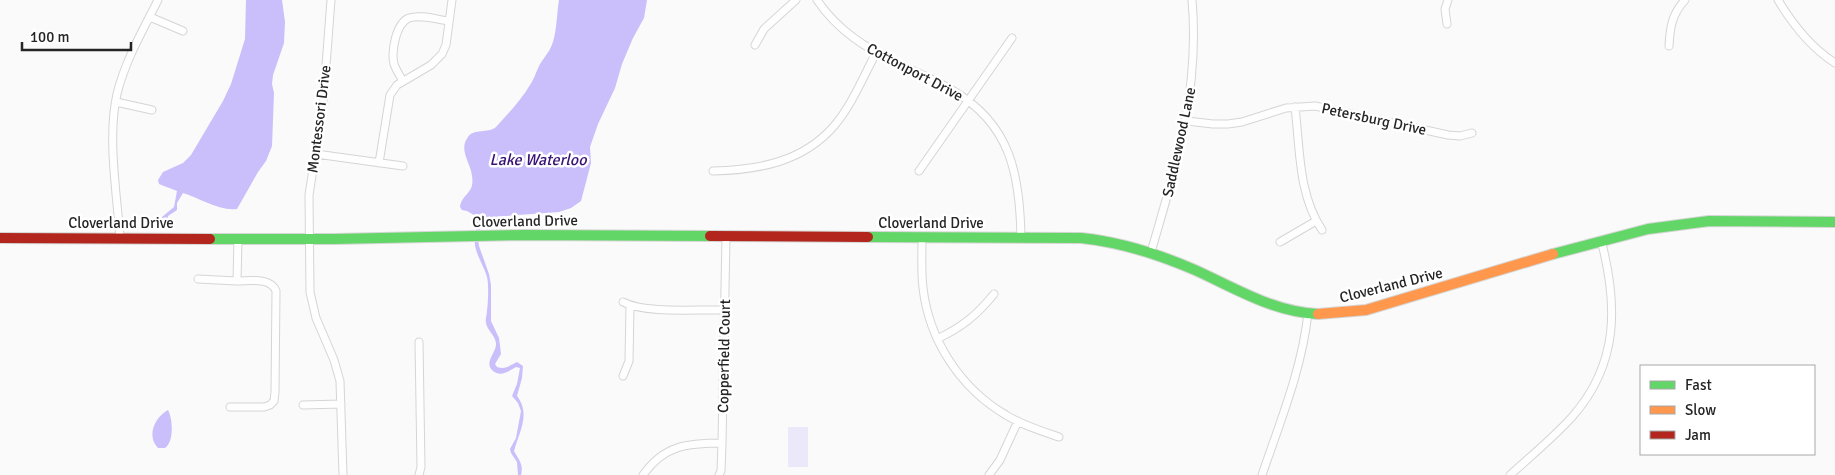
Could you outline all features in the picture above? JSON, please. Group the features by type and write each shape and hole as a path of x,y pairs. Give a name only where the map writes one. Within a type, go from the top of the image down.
{"main road":[{"name":"Cloverland Drive","path":"0,238 309,239 472,236 726,236 1090,239 1125,244 1151,252 1266,303 1287,310 1308,313 1348,313 1366,310 1601,240 1648,228 1709,221 1835,222"}],"street":[{"path":"120,238 113,134 116,102 124,72 158,0"},
{"name":"Montessori Drive","path":"331,0 323,105 309,195 309,239 311,302 338,371 341,390 343,475"},
{"path":"379,163 388,99 392,90 431,65 440,56 445,48 452,0"},
{"path":"755,46 764,29 796,0"},
{"name":"Cottonport Drive","path":"817,0 840,28 876,52 934,80 968,100 988,120 1012,159 1020,195 1021,238"},
{"name":"Saddlewood Lane","path":"1151,252 1176,167 1187,121 1193,64 1194,24 1192,0"},
{"path":"1446,24 1445,10 1448,0"},
{"path":"1669,46 1672,18 1685,0"},
{"path":"1778,0 1807,40 1835,63"},
{"path":"150,17 184,31"},
{"path":"403,82 394,66 393,59 396,32 400,24 414,17 449,22"},
{"path":"918,171 1012,38"},
{"path":"713,171 745,170 765,166 788,159 808,148 829,131 840,118 876,52"},
{"path":"116,102 152,110"},
{"name":"Petersburg Drive","path":"1187,121 1236,124 1277,110 1314,106 1455,136 1472,132"},
{"path":"1295,107 1304,188 1316,221 1322,230"},
{"path":"316,154 403,166"},
{"path":"1280,242 1316,221"},
{"name":"Copperfield Court","path":"719,475 721,470 722,443 726,236"},
{"path":"237,281 238,238"},
{"path":"922,238 923,288 930,321 937,339 954,368 971,388 997,410 1018,421 1059,437"},
{"path":"1510,475 1572,417 1592,389 1603,366 1613,313 1609,272 1601,240"},
{"path":"198,279 266,281 273,284 276,289 274,401 267,406 230,407"},
{"path":"937,339 966,323 982,309 994,294"},
{"path":"623,376 629,361 626,304 649,308 724,310"},
{"path":"1262,475 1303,350 1308,313"},
{"path":"419,342 421,467 419,475"},
{"path":"303,405 341,404"},
{"path":"989,475 1000,460 1018,421"},
{"path":"643,475 656,460 668,451 694,443 722,443"}],"shaded area":[{"path":"788,427 808,427 808,467 788,467"}],"water":[{"path":"246,0 282,0 285,22 284,43 273,75 272,146 266,161 237,209 216,206 183,193 177,203 177,210 168,216 167,223 161,224 162,217 174,207 177,191 159,184 158,180 163,172 183,163 191,155 223,101 231,84 245,39"},
{"name":"Lake Waterloo","path":"559,0 647,0 644,18 622,64 615,88 598,124 590,147 591,163 581,201 571,208 559,212 492,217 481,226 478,239 479,246 489,274 491,285 491,321 499,338 501,354 495,364 497,367 503,368 517,362 523,366 517,396 524,416 514,451 522,468 521,475 518,475 517,462 510,449 516,438 521,411 518,403 512,396 517,384 520,368 516,367 501,374 492,370 489,364 496,343 486,323 488,280 475,245 476,229 474,223 479,218 462,210 460,207 461,202 472,186 471,171 464,147 471,134 496,127 526,91 552,45"},
{"path":"168,410 172,424 170,441 165,448 158,448 154,443 152,433 159,417"}],"traffic: fast":[{"path":"1553,254 1648,229 1709,221 1835,222"},
{"path":"210,239 334,239 524,235 710,236"},
{"path":"868,237 1081,238 1096,240 1139,249 1167,259 1270,304 1285,309 1318,314"}],"traffic: slow":[{"path":"1318,314 1366,310 1553,254"}],"traffic: jam":[{"path":"710,236 868,237"},
{"path":"0,238 210,239"}]}
